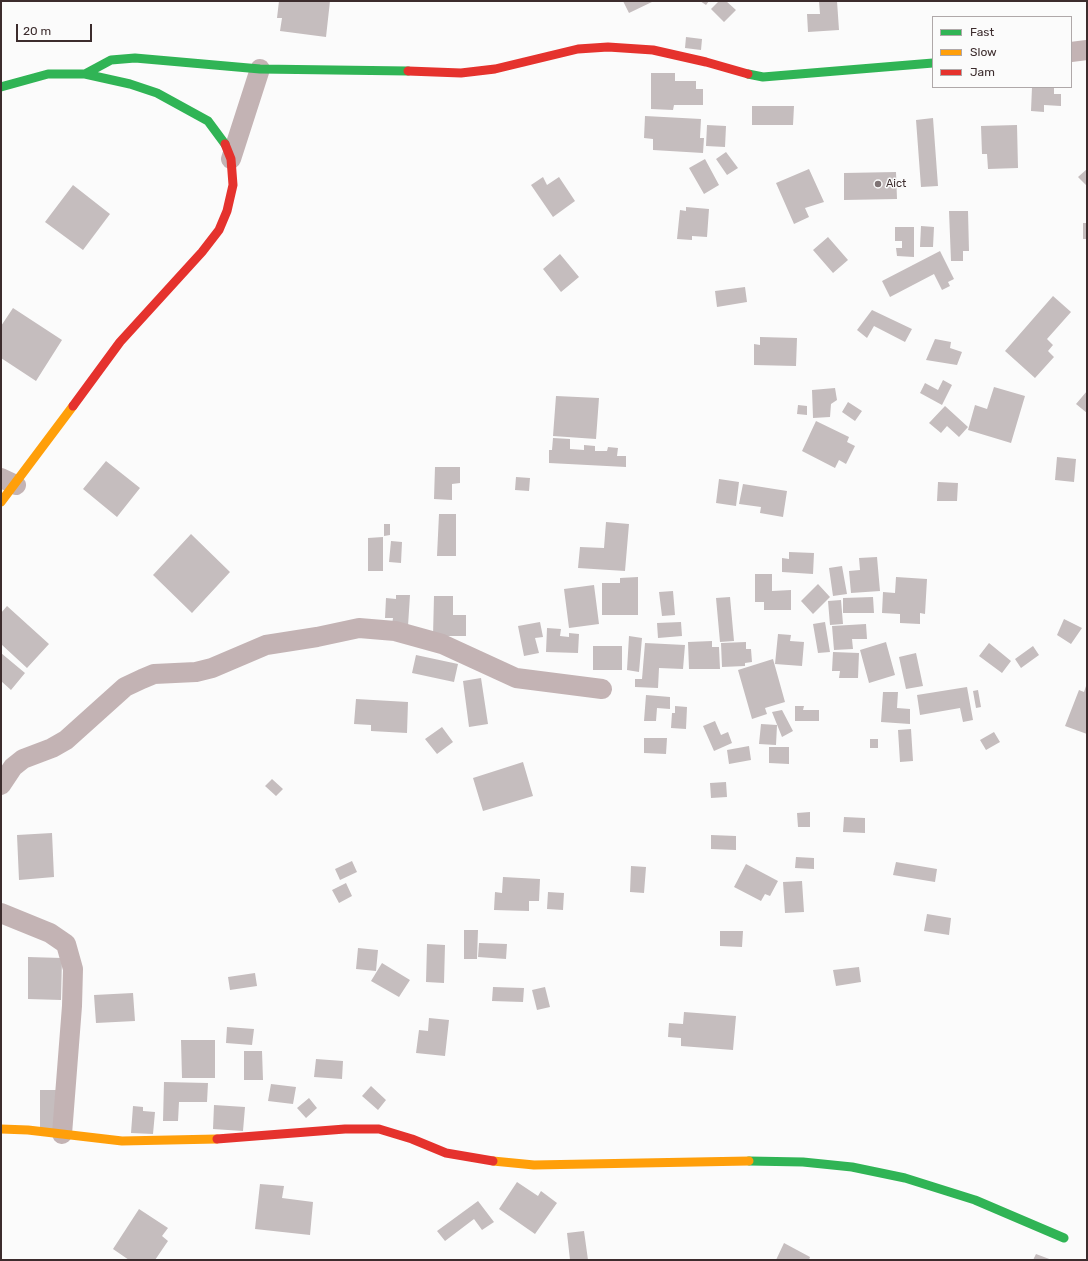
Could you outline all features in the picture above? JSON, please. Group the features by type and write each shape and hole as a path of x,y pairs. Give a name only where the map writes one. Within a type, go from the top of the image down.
{"street":[{"path":"86,74 111,60 135,58 260,69 376,69 461,73 495,69 578,49 608,47 653,50 706,62 741,73 763,77 932,63"},
{"path":"1072,52 1087,50"},
{"path":"231,158 260,69"},
{"path":"1,87 48,74 86,74 130,84 157,93 187,108 208,121 224,141 231,158 234,185 227,211 219,230 202,252 120,342 8,481 1,502"},
{"path":"1,785 13,767 22,759 52,748 66,740 125,687 142,679 154,674 196,672 212,668 266,645 317,637 359,628 395,631 442,644 516,678 602,689"},
{"path":"1,913 50,933 66,944 73,969 72,1006 62,1134"},
{"path":"1,1128 122,1140 229,1139 345,1128 379,1129 412,1139 446,1153 483,1160 534,1165 594,1162 720,1161 803,1162 852,1167 905,1178 975,1200 1064,1238"}],"building":[{"path":"279,1 330,1 326,37 280,31 282,18 277,18"},
{"path":"623,1 654,1 629,13"},
{"path":"700,1 709,1 706,5"},
{"path":"719,1 726,1 736,10 724,22 711,9"},
{"path":"819,1 837,1 839,30 808,32 807,14 820,14"},
{"path":"686,37 702,39 701,50 685,48"},
{"path":"651,73 675,73 675,81 696,81 696,89 703,89 703,105 674,105 673,110 651,109"},
{"path":"1032,88 1054,88 1054,94 1061,94 1061,106 1044,105 1044,112 1031,111"},
{"path":"752,106 794,106 793,125 752,125"},
{"path":"645,116 701,119 700,138 704,138 703,153 653,150 653,139 644,138"},
{"path":"933,118 938,186 921,187 916,120"},
{"path":"707,125 726,126 725,147 706,146"},
{"path":"1017,125 1018,168 988,169 987,154 982,154 981,126"},
{"path":"726,152 738,168 727,175 716,159"},
{"path":"705,159 719,185 704,194 689,168"},
{"path":"809,169 824,202 805,208 809,217 794,224 776,183"},
{"path":"1087,169 1087,186 1078,177"},
{"path":"896,172 897,199 844,200 844,173"},
{"path":"543,177 547,185 559,177 575,201 553,217 531,185"},
{"path":"73,185 110,214 83,250 45,222"},
{"path":"686,207 709,209 707,237 692,236 692,240 677,239 680,210 686,211"},
{"path":"949,211 968,211 969,251 963,251 963,261 951,261"},
{"path":"1083,223 1087,223 1087,239 1083,239"},
{"path":"921,226 934,227 933,247 920,247"},
{"path":"895,227 914,227 914,257 897,256 896,248 902,248 902,241 895,241"},
{"path":"828,237 848,260 833,273 813,250"},
{"path":"940,251 954,279 948,282 950,286 942,290 934,274 890,297 882,281"},
{"path":"560,254 579,277 561,292 543,269"},
{"path":"745,287 747,302 717,307 715,291"},
{"path":"1053,296 1071,312 1047,339 1053,345 1048,351 1054,357 1035,378 1005,351"},
{"path":"13,308 62,340 36,381 1,358 1,326"},
{"path":"872,310 912,329 905,342 874,326 867,338 857,330"},
{"path":"760,337 797,338 796,366 754,365 754,344 760,345"},
{"path":"935,339 951,342 950,348 962,352 957,365 926,360"},
{"path":"943,380 952,385 942,405 920,393 925,383 938,390"},
{"path":"994,387 1025,396 1011,443 968,430 975,405 987,409"},
{"path":"835,388 837,400 831,404 830,417 813,418 812,390"},
{"path":"1087,391 1087,413 1076,404"},
{"path":"556,396 599,398 596,439 553,436"},
{"path":"848,402 862,411 855,421 842,412"},
{"path":"798,405 807,406 807,415 797,414"},
{"path":"945,406 968,427 959,437 947,426 941,433 929,423"},
{"path":"816,421 849,437 847,442 855,446 846,464 839,460 835,468 802,451"},
{"path":"553,438 570,439 570,449 584,450 584,445 595,446 595,451 607,451 608,447 618,448 617,456 626,456 626,467 549,463 549,450 552,450"},
{"path":"1057,457 1076,459 1074,482 1055,480"},
{"path":"106,461 140,488 117,517 83,489"},
{"path":"435,467 460,467 460,483 452,484 452,500 434,499"},
{"path":"516,477 530,478 529,491 515,490"},
{"path":"719,479 739,482 736,506 716,503"},
{"path":"938,482 958,483 957,501 937,501"},
{"path":"743,484 787,491 783,517 760,513 761,507 739,504"},
{"path":"439,514 456,514 456,556 437,556"},
{"path":"606,522 629,524 625,571 578,568 580,547 604,548"},
{"path":"384,524 390,524 390,535 384,536"},
{"path":"191,534 230,572 192,613 153,575"},
{"path":"383,537 383,571 368,571 368,538"},
{"path":"391,541 402,542 401,563 389,562"},
{"path":"789,552 814,553 813,574 782,572 782,558 789,559"},
{"path":"877,557 880,591 851,593 849,571 860,570 859,558"},
{"path":"842,566 847,594 833,596 829,568"},
{"path":"755,574 772,574 772,591 791,590 791,610 764,610 764,602 755,602"},
{"path":"638,577 638,615 602,615 602,583 620,583 620,578"},
{"path":"896,577 927,579 925,614 920,613 920,624 900,623 900,614 882,613 883,592 895,593"},
{"path":"818,584 830,597 813,614 801,601"},
{"path":"594,585 599,624 569,628 564,589"},
{"path":"673,591 675,615 662,616 659,592"},
{"path":"396,595 410,595 408,626 392,625 393,618 385,618 386,598 396,599"},
{"path":"434,596 453,596 453,615 466,615 466,636 433,636"},
{"path":"730,597 734,641 720,642 716,598"},
{"path":"873,597 874,613 843,613 843,598"},
{"path":"841,600 843,624 830,625 828,601"},
{"path":"7,606 49,644 27,668 1,644 1,613"},
{"path":"1064,619 1082,628 1071,644 1057,635"},
{"path":"540,622 543,637 535,638 539,653 524,656 518,626"},
{"path":"681,622 682,636 658,638 657,623"},
{"path":"825,622 830,652 818,653 813,624"},
{"path":"866,624 867,639 852,639 853,649 834,650 832,626"},
{"path":"547,628 561,629 560,636 569,637 569,633 579,634 578,653 546,652"},
{"path":"778,634 791,635 790,641 804,642 802,666 775,664"},
{"path":"629,636 642,638 639,672 627,670"},
{"path":"712,641 712,647 719,647 720,669 689,669 688,642"},
{"path":"746,642 746,649 751,649 752,662 745,663 745,666 722,667 721,643"},
{"path":"886,642 895,675 869,683 860,650"},
{"path":"645,643 685,645 683,669 659,668 658,688 635,687 635,679 642,679"},
{"path":"989,643 1011,661 1002,673 979,656"},
{"path":"593,646 622,646 622,670 593,670"},
{"path":"1033,646 1039,655 1021,668 1015,659"},
{"path":"833,652 859,653 858,678 839,678 840,671 832,671"},
{"path":"1,653 25,673 11,690 1,681"},
{"path":"916,653 923,686 906,689 899,657"},
{"path":"416,655 458,664 454,682 412,673"},
{"path":"773,659 785,702 765,708 767,714 752,719 738,670"},
{"path":"481,678 488,724 469,727 463,681"},
{"path":"1087,683 1087,734 1065,726 1079,690 1084,692"},
{"path":"967,687 973,720 963,722 960,708 920,715 917,695"},
{"path":"978,690 981,707 976,708 973,691"},
{"path":"883,692 898,692 897,708 910,709 910,724 881,722"},
{"path":"646,695 670,697 670,709 657,708 656,721 644,721"},
{"path":"356,699 408,702 407,733 371,731 371,725 354,724"},
{"path":"675,706 687,707 686,729 671,728 672,713 675,713"},
{"path":"795,706 804,706 803,710 819,710 819,721 795,721"},
{"path":"782,710 793,731 782,737 772,712"},
{"path":"715,721 721,735 728,732 732,743 714,751 703,726"},
{"path":"761,724 777,725 776,745 759,744"},
{"path":"442,727 453,742 437,754 425,739"},
{"path":"911,729 913,761 900,762 898,730"},
{"path":"994,732 1000,742 986,750 980,740"},
{"path":"644,738 667,738 666,754 644,753"},
{"path":"870,739 878,739 878,748 870,748"},
{"path":"749,746 751,760 729,764 727,750"},
{"path":"769,747 789,747 789,764 769,763"},
{"path":"523,762 533,796 483,811 473,778"},
{"path":"272,779 283,789 276,796 265,786"},
{"path":"726,782 727,797 711,798 710,783"},
{"path":"810,812 810,827 798,827 797,813"},
{"path":"844,817 865,818 865,833 843,832"},
{"path":"52,833 54,877 19,880 17,835"},
{"path":"711,835 736,836 736,850 711,849"},
{"path":"796,857 814,858 814,869 795,868"},
{"path":"352,861 357,872 340,880 335,869"},
{"path":"896,862 937,869 935,882 893,875"},
{"path":"746,864 778,881 770,896 765,894 761,901 734,887"},
{"path":"631,866 646,867 644,893 630,892"},
{"path":"503,877 540,879 539,901 529,901 529,911 494,910 495,892 502,893"},
{"path":"802,881 804,912 785,913 783,882"},
{"path":"346,883 352,896 339,903 332,890"},
{"path":"548,892 564,893 563,910 547,909"},
{"path":"927,914 951,918 949,935 924,931"},
{"path":"464,930 478,930 477,959 464,959"},
{"path":"720,931 743,931 742,947 720,946"},
{"path":"479,943 507,944 506,959 478,957"},
{"path":"427,944 445,945 444,983 426,982"},
{"path":"358,948 378,950 376,971 356,969"},
{"path":"28,957 62,958 61,1000 28,999"},
{"path":"382,963 410,980 399,997 371,981"},
{"path":"859,967 861,982 836,986 833,970"},
{"path":"255,973 257,986 230,990 228,977"},
{"path":"493,987 524,988 523,1002 492,1001"},
{"path":"545,987 550,1007 537,1010 532,990"},
{"path":"133,993 135,1021 96,1023 94,995"},
{"path":"684,1012 736,1016 733,1050 681,1046 681,1038 668,1037 669,1023 683,1024"},
{"path":"429,1018 449,1020 445,1056 416,1053 419,1030 428,1031"},
{"path":"227,1027 254,1029 252,1045 226,1043"},
{"path":"181,1040 215,1040 215,1078 182,1078"},
{"path":"244,1051 262,1051 263,1080 244,1080"},
{"path":"316,1059 343,1061 342,1079 314,1077"},
{"path":"164,1082 208,1083 207,1102 179,1102 178,1121 163,1121"},
{"path":"271,1084 296,1087 293,1104 268,1101"},
{"path":"371,1086 386,1100 378,1110 362,1096"},
{"path":"40,1090 65,1090 65,1133 40,1134"},
{"path":"309,1098 317,1108 306,1118 297,1108"},
{"path":"214,1105 245,1107 243,1131 213,1129"},
{"path":"133,1106 143,1107 143,1111 155,1112 153,1134 131,1133"},
{"path":"517,1182 538,1196 541,1191 557,1203 535,1234 499,1209"},
{"path":"260,1184 284,1186 282,1198 313,1202 310,1235 255,1229"},
{"path":"478,1201 494,1222 482,1230 474,1219 445,1241 437,1231"},
{"path":"139,1209 168,1228 162,1236 168,1241 155,1260 129,1260 113,1249"},
{"path":"584,1231 588,1260 570,1260 567,1233"},
{"path":"784,1243 810,1257 809,1260 776,1260"},
{"path":"1036,1254 1052,1260 1033,1260"}],"traffic: fast":[{"path":"85,74 111,60 135,58 260,69 408,71"},
{"path":"748,74 763,77 932,63"},
{"path":"1,87 48,74 85,74 130,84 157,93 208,121 225,144"},
{"path":"749,1161 803,1162 852,1167 905,1178 975,1200 1064,1238"}],"traffic: slow":[{"path":"1,502 73,406"},
{"path":"1,1129 28,1130 122,1141 217,1139"},
{"path":"493,1161 534,1165 749,1161"}],"traffic: jam":[{"path":"408,71 461,73 495,69 578,49 608,47 653,50 706,62 748,74"},
{"path":"73,406 120,342 202,252 219,230 227,211 233,185 231,159 225,144"},
{"path":"217,1139 345,1129 379,1129 412,1139 446,1153 493,1161"}],"place":[{"name":"Aict","path":"878,184"}]}
